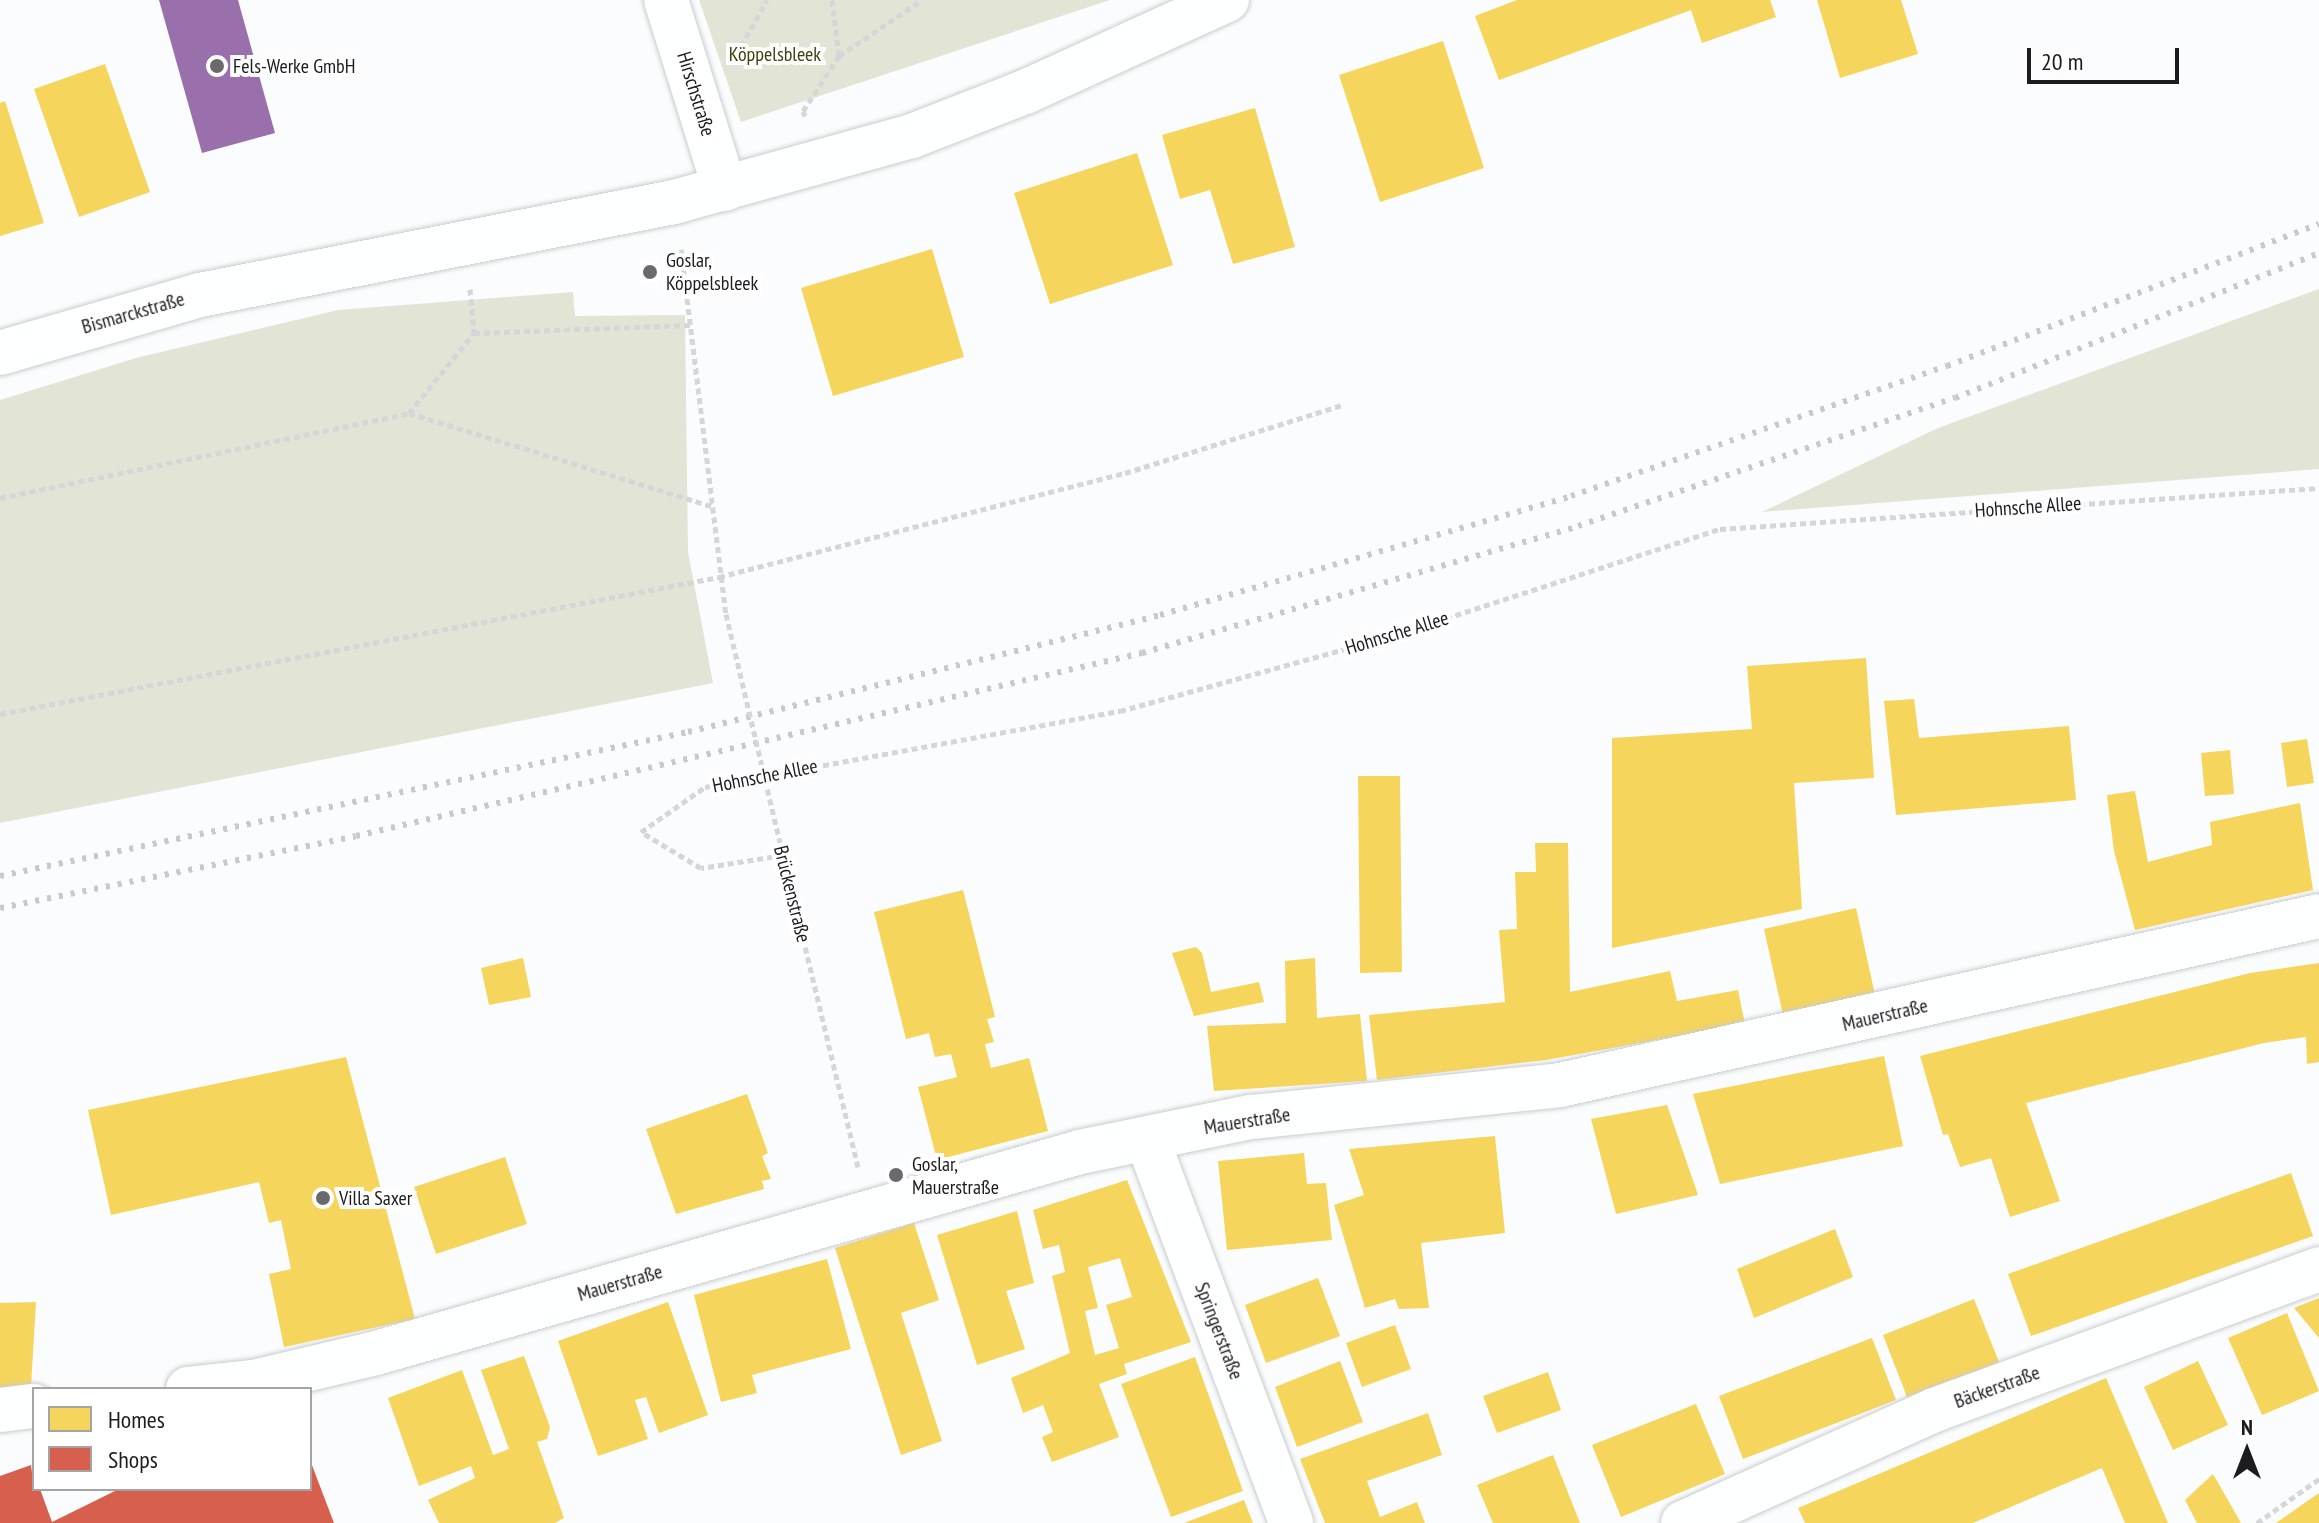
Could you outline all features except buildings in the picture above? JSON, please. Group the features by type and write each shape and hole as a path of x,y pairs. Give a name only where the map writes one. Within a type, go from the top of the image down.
{"street":[{"name":"Hirschstraße","path":"666,0 725,189"},
{"path":"725,189 821,157 912,136 1025,92 1227,0"},
{"path":"725,189 830,178 870,163 912,136"},
{"name":"Bismarckstraße","path":"0,353 121,315 268,281 513,230 674,202 725,189"},
{"name":"Mauerstraße","path":"207,1387 254,1382 376,1353 1080,1152 1251,1117 1560,1085 2319,916"},
{"name":"Springerstraße","path":"1147,1139 1291,1523"},
{"name":"Bäckerstraße","path":"1683,1523 1934,1410 2319,1269"},
{"path":"0,1410 32,1406"}],"path":[{"path":"832,0 839,56"},
{"path":"821,157 803,111 839,56 922,0"},
{"name":"Brückenstraße","path":"674,202 726,614 868,1211"},
{"path":"409,413 474,333 691,325"},
{"path":"0,714 719,577 1125,473 1342,405"},
{"path":"0,498 409,413 714,507"},
{"name":"Hohnsche Allee","path":"783,855 701,868 641,832 705,787 1120,711 1389,637 1720,529 2319,488"},
{"path":"2257,1523 2319,1479"}],"green space":[{"name":"Köppelsbleek","path":"699,0 1110,0 741,122"},
{"path":"2319,289 2319,469 1762,512 1938,428"},
{"path":"573,292 575,316 685,315 688,552 713,683 0,823 0,400 136,358 338,310"}],"railway":[{"path":"0,876 688,732 1160,615 1571,496 1947,366 2319,224"},
{"path":"0,908 356,836 1142,653 1578,526 1955,398 2319,253"}],"place":[{"name":"Fels-Werke GmbH","path":"217,66"},
{"name":"Goslar, Köppelsbleek","path":"650,272"},
{"name":"Goslar, Mauerstraße","path":"896,1175"},
{"name":"Villa Saxer","path":"323,1198"}]}
